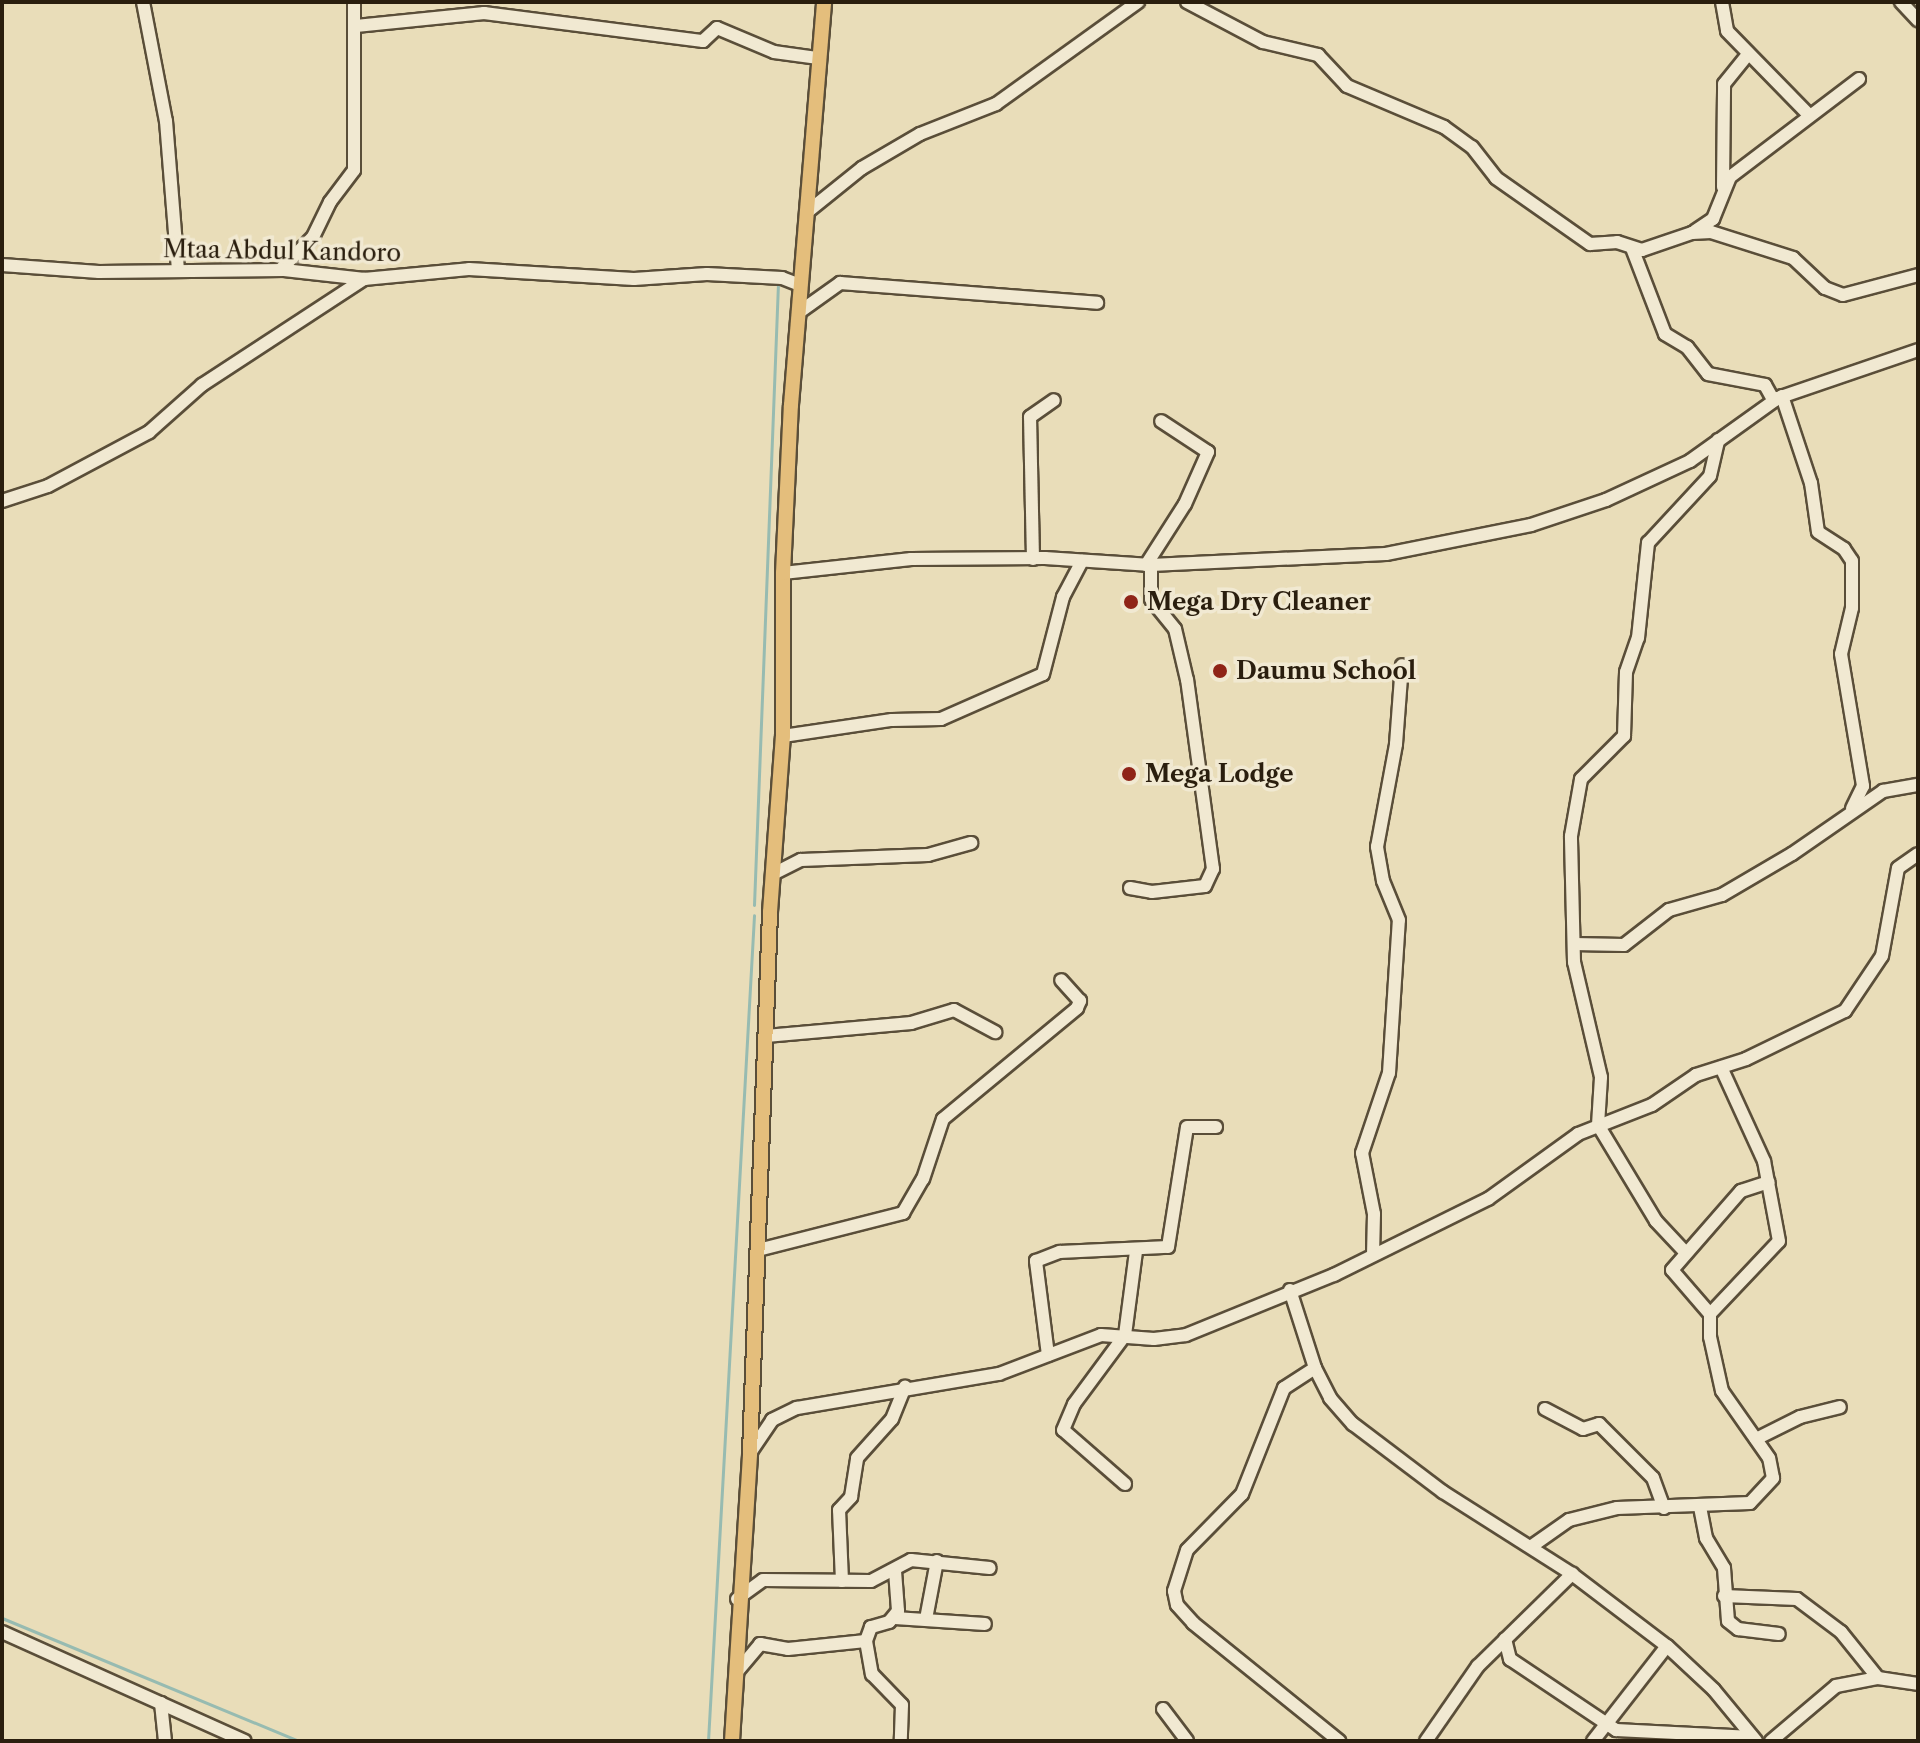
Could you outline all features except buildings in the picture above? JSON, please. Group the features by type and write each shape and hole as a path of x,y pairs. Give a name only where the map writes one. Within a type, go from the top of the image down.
{"main road":[{"path":"732,1741 737,1599 750,1453 766,1036 783,736 783,573 800,285 824,2"}],"street":[{"path":"143,2 166,121 178,271"},
{"path":"280,270 313,237 330,202 354,170 354,2"},
{"path":"806,213 862,168 920,134 996,104 1138,2"},
{"path":"1187,2 1263,42 1318,55 1347,86 1444,127 1472,147 1496,178 1577,238 1632,248 1647,249 1692,233 1713,219 1723,187 1724,84 1747,56"},
{"path":"1722,2 1727,31 1747,56 1807,113"},
{"path":"1901,2 1918,20"},
{"path":"356,26 484,13 703,41 717,28 774,52 817,58"},
{"path":"1723,187 1807,113 1859,79"},
{"path":"1692,233 1711,232 1793,258 1825,288 1843,295 1918,275"},
{"path":"1632,248 1665,334 1687,347 1708,374 1765,385 1778,398 1811,483 1818,532 1844,549 1852,561 1852,608 1841,654 1863,786 1852,809"},
{"name":"Mtaa Abdul Kandoro","path":"2,265 178,271 280,270 364,279 469,269 634,279 707,274 782,278 800,285"},
{"path":"2,501 48,486 149,432 202,385 364,279"},
{"path":"798,313 840,283 1097,303"},
{"path":"783,573 911,559 1033,559 1148,565 1377,555 1531,525 1606,500 1690,461 1778,398 1918,350"},
{"path":"1033,559 1030,417 1054,400"},
{"path":"1130,888 1152,892 1205,886 1213,869 1187,680 1175,629 1151,599 1148,565 1185,504 1208,452 1161,421"},
{"path":"1686,1253 1656,1221 1598,1125 1601,1077 1575,975 1571,836 1579,784 1624,736 1626,672 1638,638 1648,543 1710,476 1718,440"},
{"path":"783,736 892,720 941,719 1043,674 1063,597 1082,561"},
{"path":"1373,1255 1374,1214 1362,1153 1389,1073 1399,920 1383,881 1377,847 1396,744 1402,665"},
{"path":"1574,944 1624,945 1669,910 1722,895 1792,854 1852,809 1883,791 1918,785"},
{"path":"775,873 801,860 928,855 971,843"},
{"path":"750,1453 772,1420 797,1408 905,1387 999,1374 1089,1338 1125,1335 1171,1339 1276,1298 1373,1255 1497,1194 1578,1134 1652,1105 1696,1075 1721,1067 1853,1005 1882,956 1898,868 1918,854"},
{"path":"758,1250 903,1213 923,1179 943,1119 1077,1008 1080,1001 1061,980"},
{"path":"766,1036 911,1023 954,1010 995,1032"},
{"path":"1710,1314 1779,1241 1769,1182 1721,1067"},
{"path":"1048,1355 1036,1261 1060,1252 1136,1251 1168,1247 1187,1127 1216,1127"},
{"path":"1532,1546 1581,1516 1617,1508 1750,1503 1773,1478 1772,1468 1756,1439 1722,1391 1710,1314 1672,1274 1686,1253 1741,1191 1769,1182"},
{"path":"1125,1484 1063,1430 1074,1404 1125,1335 1136,1251"},
{"path":"1290,1290 1294,1316 1330,1398 1380,1449 1532,1546 1667,1646 1714,1690 1754,1739"},
{"path":"1276,1298 1294,1316"},
{"path":"1315,1368 1284,1388 1242,1494 1187,1550 1174,1591 1177,1605 1193,1623 1339,1741"},
{"path":"842,1581 839,1510 851,1497 857,1458 892,1419 905,1387"},
{"path":"1756,1439 1800,1417 1840,1407"},
{"path":"1545,1409 1583,1429 1599,1424 1653,1478 1664,1508"},
{"path":"1700,1507 1706,1538 1724,1568 1724,1596 1732,1626 1779,1634"},
{"path":"737,1599 763,1580 871,1581 911,1560 990,1568"},
{"path":"926,1619 930,1578 937,1561"},
{"path":"895,1571 895,1618"},
{"path":"1426,1741 1446,1706 1505,1639 1572,1574"},
{"path":"1724,1596 1797,1599 1841,1632 1878,1678"},
{"path":"901,1741 902,1705 872,1674 866,1641 871,1627 895,1618 985,1624"},
{"path":"2,1632 245,1741"},
{"path":"1505,1639 1510,1659 1626,1734 1754,1739"},
{"path":"736,1673 760,1644 788,1649 866,1641"},
{"path":"1593,1741 1667,1646"},
{"path":"1771,1741 1836,1686 1878,1678 1918,1684"},
{"path":"161,1703 165,1741"},
{"path":"1163,1709 1187,1741"}],"waterway":[{"path":"754,905 778,282"},
{"path":"708,1741 754,915"},
{"path":"2,1618 299,1741"},
{"path":"1918,1638 1918,1679"},
{"path":"1918,1690 1918,1702"}],"place":[{"name":"Mega Dry Cleaner","path":"1131,602"},
{"name":"Daumu School","path":"1220,671"},
{"name":"Mega Lodge","path":"1129,774"}]}
